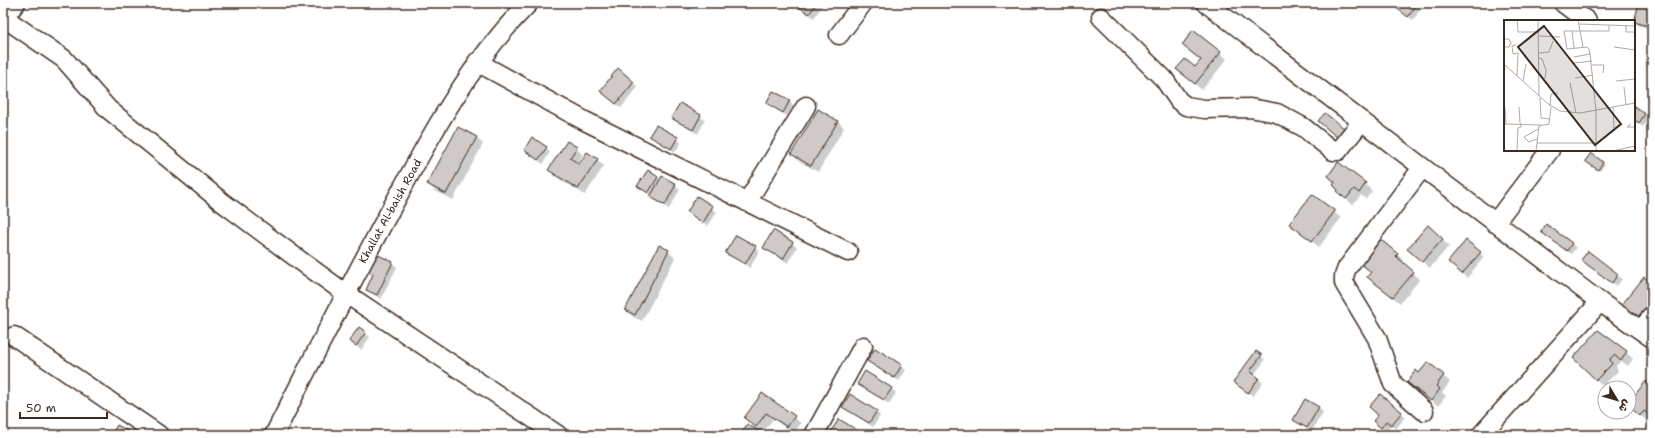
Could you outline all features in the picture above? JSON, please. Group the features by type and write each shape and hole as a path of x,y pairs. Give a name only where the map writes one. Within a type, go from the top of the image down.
{"street":[{"path":"16,3 3,17 64,59 108,109 216,197 345,294 558,435"},
{"name":"Khallat Al-baish Road","path":"274,435 345,294 412,170 477,62 529,3"},
{"path":"839,35 864,3"},
{"path":"1206,3 1600,302 1646,334 1652,316"},
{"path":"1563,3 1586,20"},
{"path":"1101,17 1164,79 1179,101 1186,106 1204,109 1250,108 1277,113 1303,127 1333,151 1338,151 1362,121"},
{"path":"477,62 584,121 848,252"},
{"path":"747,202 806,106"},
{"path":"1495,222 1549,151"},
{"path":"1422,168 1347,268 1344,276 1348,291 1378,338 1393,384 1424,411"},
{"path":"1481,435 1600,302"},
{"path":"14,336 159,435"},
{"path":"814,435 863,346"}],"building":[{"path":"794,3 817,3 809,14"},
{"path":"1390,3 1416,3 1417,4 1408,17"},
{"path":"1639,3 1652,3 1652,27 1635,22"},
{"path":"1193,30 1221,52 1195,84 1176,69 1185,59 1195,67 1201,60 1182,45"},
{"path":"618,68 634,82 616,104 600,91"},
{"path":"773,91 790,100 783,113 766,103"},
{"path":"680,103 701,115 693,130 671,118"},
{"path":"1635,107 1645,114 1639,123 1635,121"},
{"path":"818,109 838,121 811,166 791,154"},
{"path":"1325,113 1345,129 1338,138 1318,121"},
{"path":"656,125 678,137 671,149 649,136"},
{"path":"458,127 477,137 446,194 427,184"},
{"path":"532,137 547,147 538,160 524,150"},
{"path":"567,141 577,147 570,158 579,164 587,152 598,159 578,189 548,170"},
{"path":"1591,153 1603,162 1598,170 1585,161"},
{"path":"1338,162 1366,183 1359,193 1354,189 1346,199 1337,192 1338,190 1333,185 1335,182 1328,176"},
{"path":"648,170 658,177 648,193 637,186"},
{"path":"662,176 676,184 665,205 650,197"},
{"path":"1312,194 1335,211 1312,241 1289,224"},
{"path":"697,196 713,206 703,223 687,212"},
{"path":"1546,224 1572,243 1567,251 1541,232"},
{"path":"1428,225 1443,239 1422,262 1407,249"},
{"path":"773,230 793,242 783,259 763,248"},
{"path":"736,235 756,246 745,264 725,253"},
{"path":"1380,239 1398,254 1396,256 1414,272 1393,297 1367,277 1371,272 1360,263"},
{"path":"1466,240 1481,252 1462,274 1448,262"},
{"path":"659,245 669,250 635,315 625,310"},
{"path":"1588,251 1618,274 1612,283 1581,260"},
{"path":"376,254 393,262 377,295 366,290 373,274 368,272"},
{"path":"1644,277 1652,283 1652,300 1636,319 1620,307"},
{"path":"359,327 366,332 356,346 349,341"},
{"path":"1598,330 1627,351 1621,361 1614,355 1610,359 1612,364 1596,380 1573,358"},
{"path":"875,348 902,365 894,378 867,361"},
{"path":"1256,351 1262,355 1250,371 1259,378 1248,393 1233,382"},
{"path":"1428,362 1444,375 1436,386 1440,389 1431,401 1407,382 1416,370 1419,373"},
{"path":"865,371 892,388 884,400 857,384"},
{"path":"1646,381 1652,386 1651,416 1644,411 1640,416 1637,413 1637,392"},
{"path":"762,393 795,416 787,427 766,413 756,427 744,418"},
{"path":"850,394 877,411 869,423 842,407"},
{"path":"1380,394 1402,412 1391,425 1386,421 1381,428 1373,421 1378,415 1369,407"},
{"path":"1305,399 1319,407 1307,428 1293,420"},
{"path":"839,419 865,435 836,435 831,431"},
{"path":"747,424 766,435 741,435"},
{"path":"117,425 130,432 128,435 111,435"}]}
